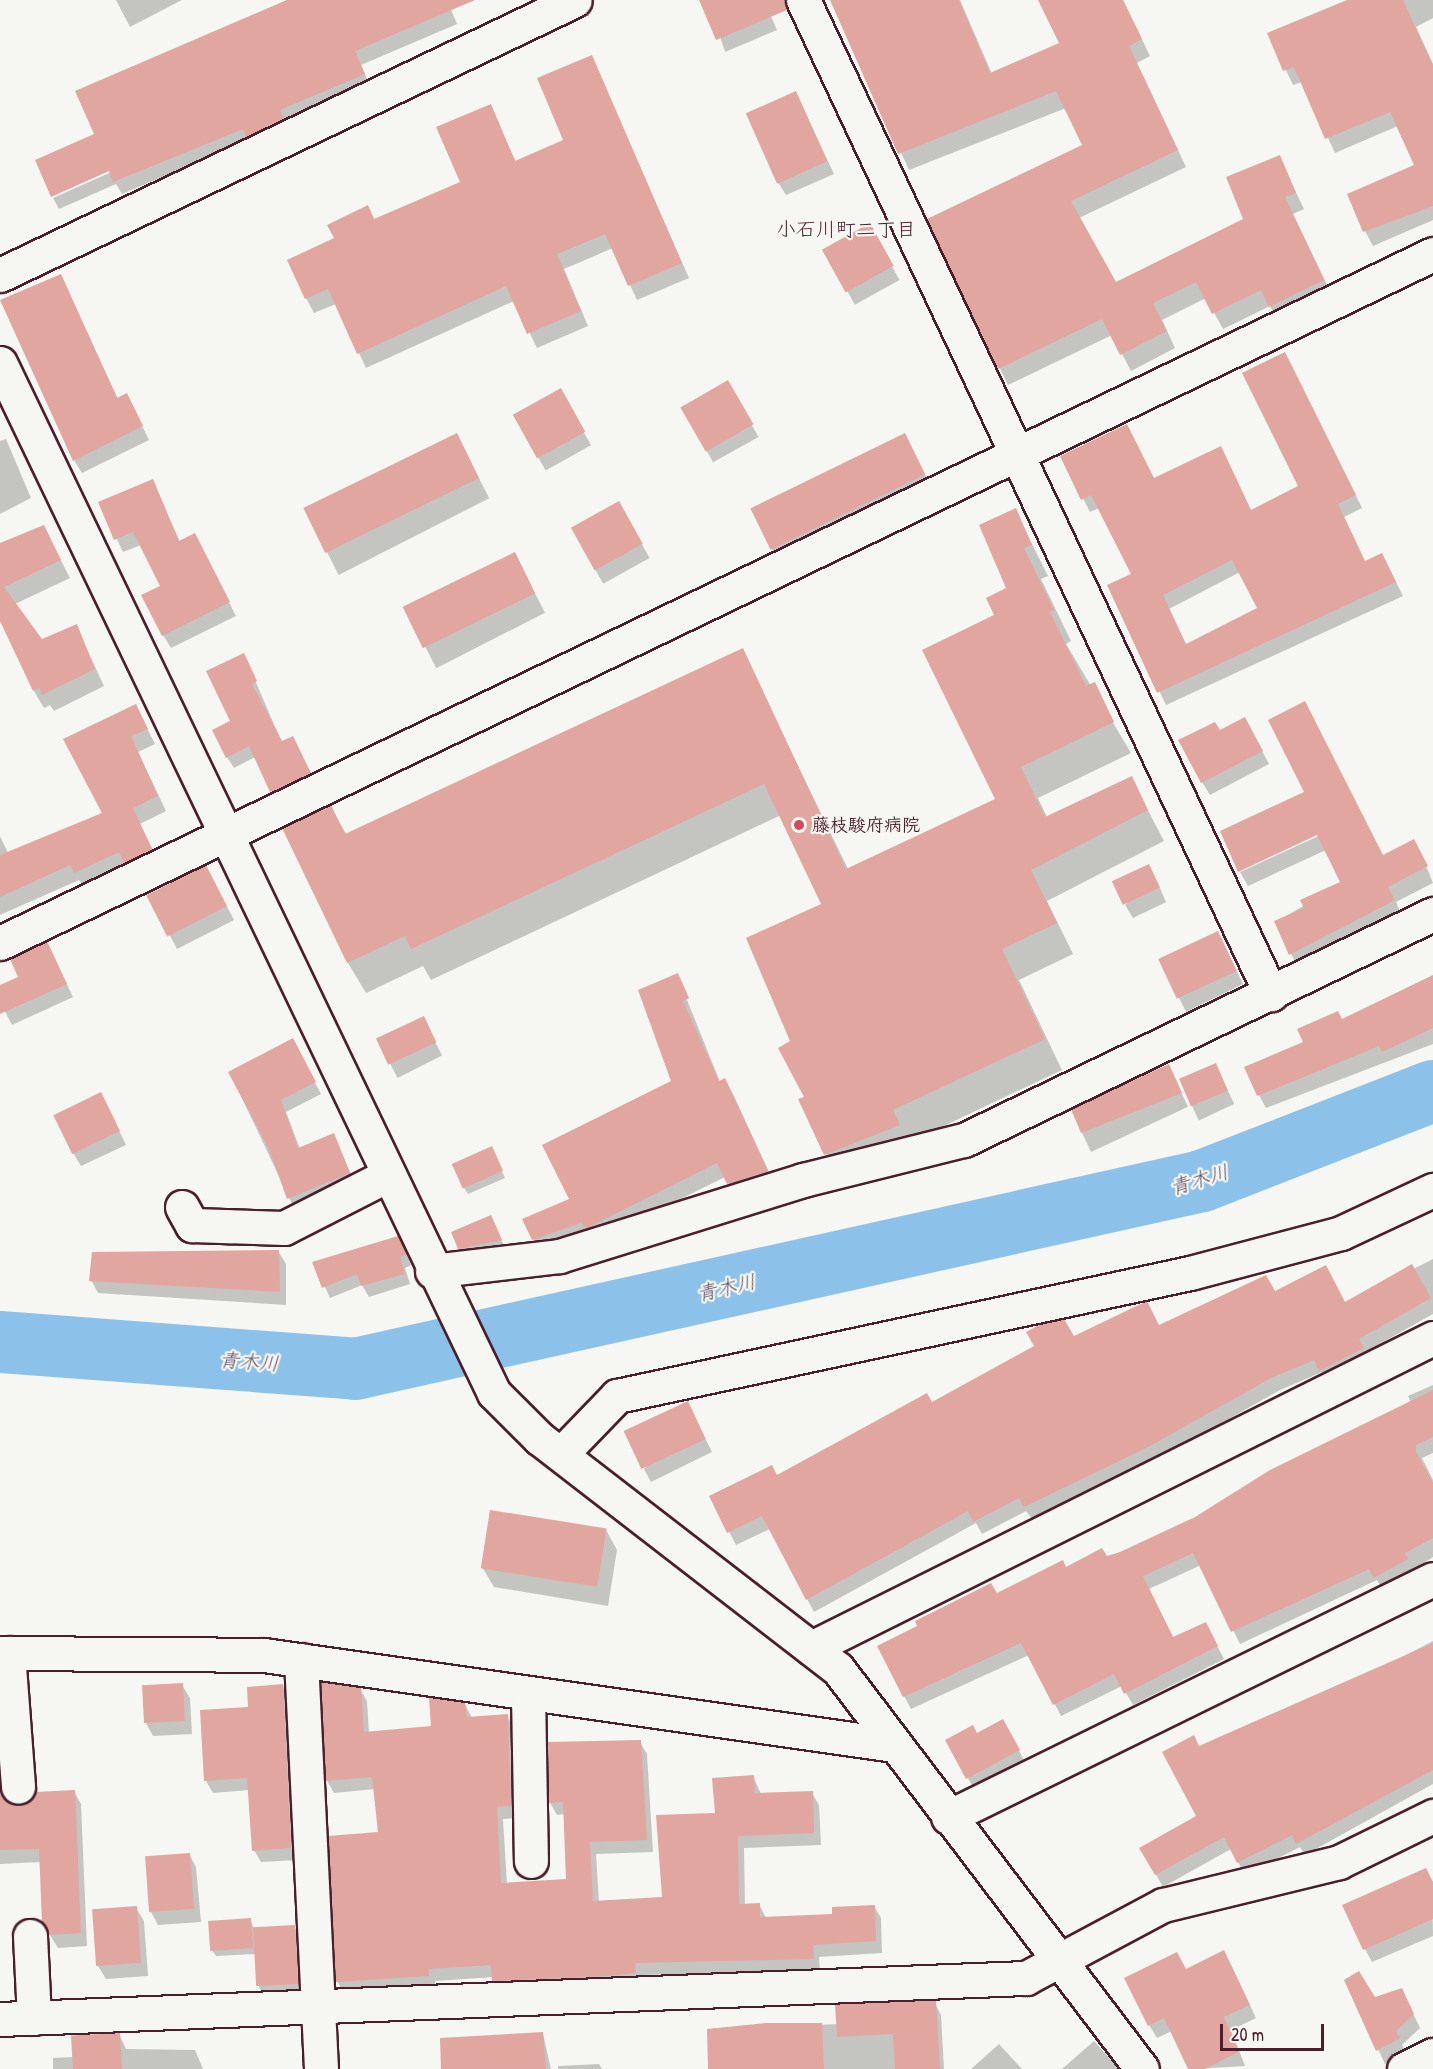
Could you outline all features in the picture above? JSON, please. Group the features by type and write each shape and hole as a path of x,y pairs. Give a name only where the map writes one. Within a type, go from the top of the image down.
{"street":[{"path":"0,275 575,0"},
{"path":"803,0 1019,453 1271,994"},
{"path":"0,943 1433,254"},
{"path":"0,363 228,833 438,1282 494,1393 561,1454 838,1669 1057,1963 1142,2069"},
{"path":"438,1282 559,1256 803,1180 964,1140 1433,914"},
{"path":"182,1207 192,1225 284,1228 388,1175"},
{"path":"561,1454 617,1396 1190,1274 1341,1233 1433,1190"},
{"path":"811,1648 1433,1338"},
{"path":"948,1817 1433,1579"},
{"path":"18,1787 4,1653 264,1655 894,1745"},
{"path":"301,1660 321,2069"},
{"path":"528,1693 531,1861"},
{"path":"0,2019 319,2009 1026,1978 1163,1905 1339,1862 1433,1816"},
{"path":"30,1936 34,2018"},
{"path":"1404,2069 1433,2055"}],"building":[{"path":"287,0 475,0 355,51 365,74 280,110 284,119 246,137 243,129 113,182 109,171 51,197 35,160 94,134 75,91"},
{"path":"699,0 785,0 787,10 716,40"},
{"path":"830,0 959,0 990,73 1059,43 1038,0 1123,0 1142,39 1129,46 1178,150 1071,201 1116,282 1243,219 1226,177 1280,155 1296,193 1285,197 1324,280 1269,307 1261,290 1212,314 1196,282 1153,303 1167,331 1120,355 1102,319 998,369 927,219 1082,145 1056,91 898,154"},
{"path":"1347,0 1403,0 1433,65 1433,206 1363,232 1347,194 1414,165 1390,112 1325,139 1294,67 1283,71 1267,33"},
{"path":"592,55 682,263 628,286 605,234 557,254 581,311 527,334 506,286 357,354 328,289 305,299 287,260 334,238 327,225 368,205 374,219 460,182 436,127 491,104 515,161 563,140 537,78"},
{"path":"796,91 827,161 777,184 746,113"},
{"path":"870,223 894,266 846,293 822,250"},
{"path":"61,274 117,398 127,393 143,426 73,461 0,300"},
{"path":"1285,352 1356,495 1338,504 1365,561 1382,553 1396,582 1157,693 1107,585 1131,574 1091,495 1081,500 1060,456 1127,424 1154,478 1221,446 1251,510 1298,486 1242,373","holes":["1232,560 1257,608 1186,644 1163,595"]},
{"path":"728,380 754,424 706,452 680,408"},
{"path":"561,388 585,432 537,458 513,415"},
{"path":"457,433 479,478 325,553 303,508"},
{"path":"905,433 925,474 771,550 750,508"},
{"path":"153,479 179,541 195,533 230,602 162,636 141,595 160,586 133,532 114,540 98,502"},
{"path":"619,501 643,544 595,571 571,528"},
{"path":"1016,508 1032,545 1024,548 1054,610 1050,612 1086,686 1095,682 1114,722 1021,767 1045,817 1132,776 1148,810 1031,870 1057,923 1002,949 1045,1039 893,1110 900,1125 824,1155 798,1099 804,1097 778,1048 790,1041 746,938 821,904 764,784 411,949 405,936 347,963 282,828 331,805 345,834 743,648 846,869 995,799 922,650 994,615 986,598 1006,588 979,525"},
{"path":"44,525 61,560 4,587 42,639 77,624 95,669 42,695 39,688 33,691 0,621 0,543"},
{"path":"515,552 535,593 423,648 403,607"},
{"path":"244,653 257,681 252,684 282,741 293,736 311,773 270,792 249,746 226,758 212,730 230,721 206,671"},
{"path":"1305,701 1383,855 1414,839 1428,866 1388,887 1395,900 1289,955 1274,921 1304,908 1300,900 1340,882 1317,835 1238,872 1220,831 1304,792 1268,720"},
{"path":"136,704 148,729 131,736 158,796 133,808 152,849 124,863 119,852 74,873 70,865 0,897 0,855 102,813 63,739"},
{"path":"1245,717 1263,751 1201,783 1178,740 1215,722 1220,730"},
{"path":"1149,864 1160,888 1123,905 1112,881"},
{"path":"206,865 227,906 167,936 146,895"},
{"path":"1218,931 1237,971 1177,999 1158,959"},
{"path":"47,941 67,984 0,1014 0,985 18,977 10,959"},
{"path":"678,973 689,998 683,1001 719,1081 725,1078 768,1171 727,1184 717,1163 587,1228 581,1223 532,1240 522,1219 569,1199 542,1145 671,1081 638,990"},
{"path":"1433,975 1433,1028 1382,1052 1379,1046 1257,1096 1244,1067 1303,1042 1297,1029 1338,1011 1342,1019"},
{"path":"424,1016 436,1042 388,1065 376,1038"},
{"path":"293,1038 316,1082 281,1100 298,1148 334,1133 350,1173 287,1199 269,1149 228,1072"},
{"path":"1216,1063 1228,1091 1191,1106 1179,1079"},
{"path":"1169,1064 1182,1093 1081,1133 1071,1109"},
{"path":"101,1092 120,1131 72,1154 53,1115"},
{"path":"492,1146 503,1171 463,1189 452,1164"},
{"path":"491,1215 502,1240 458,1249 451,1232"},
{"path":"398,1236 407,1254 400,1257 405,1274 361,1286 357,1274 322,1288 312,1262"},
{"path":"279,1250 280,1292 89,1281 92,1252"},
{"path":"1412,1264 1431,1298 1359,1339 1364,1348 1319,1371 1314,1360 1273,1377 1150,1446 1024,1507 1019,1498 973,1522 968,1511 806,1600 762,1516 727,1533 709,1496 772,1465 777,1475 927,1393 932,1402 1034,1346 1026,1332 1039,1325 1064,1319 1074,1336 1147,1301 1159,1325 1266,1275 1275,1291 1326,1265 1345,1302"},
{"path":"1433,1390 1433,1437 1416,1445 1416,1452 1433,1483 1433,1538 1405,1553 1408,1559 1374,1578 1369,1569 1231,1632 1193,1553 1143,1576 1173,1637 1206,1622 1218,1646 1124,1694 1114,1674 1053,1705 1021,1643 903,1697 877,1646 917,1626 915,1621 991,1583 997,1593 1063,1560 1066,1567 1102,1548 1107,1556 1120,1552 1195,1517 1270,1470"},
{"path":"688,1401 706,1439 641,1469 624,1431"},
{"path":"490,1510 607,1528 597,1587 481,1568"},
{"path":"1433,1643 1433,1770 1296,1844 1292,1835 1237,1863 1224,1837 1155,1875 1139,1848 1196,1816 1162,1752 1194,1735 1199,1746"},
{"path":"321,1682 361,1688 364,1732 431,1726 429,1697 465,1703 467,1717 508,1714 511,1806 497,1807 501,1883 566,1879 563,1802 549,1803 548,1742 641,1740 647,1840 590,1842 593,1901 662,1897 656,1815 715,1813 712,1778 754,1775 755,1793 813,1791 814,1833 738,1836 739,1904 760,1903 760,1917 832,1914 832,1907 875,1905 876,1941 813,1945 814,1959 635,1963 636,1973 605,1976 492,1981 491,1965 429,1969 429,1976 336,1982 328,1836 378,1832 372,1777 326,1781"},
{"path":"183,1683 185,1721 144,1723 142,1685"},
{"path":"283,1684 291,1848 252,1851 247,1778 204,1781 200,1710 248,1707 247,1687"},
{"path":"1003,1719 1020,1750 966,1779 945,1740 973,1725 977,1733"},
{"path":"75,1790 81,1933 49,1935 42,1923 39,1849 0,1850 0,1795 19,1806 35,1792"},
{"path":"190,1853 194,1909 149,1912 145,1856"},
{"path":"1426,1868 1433,1882 1433,1919 1363,1950 1342,1905"},
{"path":"137,1906 141,1963 96,1966 92,1909"},
{"path":"251,1918 253,1948 210,1951 208,1921"},
{"path":"295,1925 298,1984 256,1986 253,1927"},
{"path":"1224,1950 1250,2005 1224,2017 1239,2052 1205,2069 1188,2069 1164,2018 1148,2026 1124,1978 1177,1952 1186,1969"},
{"path":"1359,1971 1375,1997 1402,1988 1414,2014 1396,2031 1400,2038 1376,2051 1344,1980"},
{"path":"936,2000 940,2069 895,2069 893,2034 837,2037 835,2004"},
{"path":"766,2023 822,2023 824,2069 708,2069 707,2029"},
{"path":"543,2032 546,2069 441,2069 440,2038"},
{"path":"120,2033 122,2069 73,2069 71,2036"}],"waterway":[{"name":"青木川","path":"0,1342 355,1369 1202,1181 1433,1091"}],"place":[{"name":"藤枝駿府病院","path":"799,825"}],"district":[{"name":"小石川町二丁目","path":"846,228"}]}
